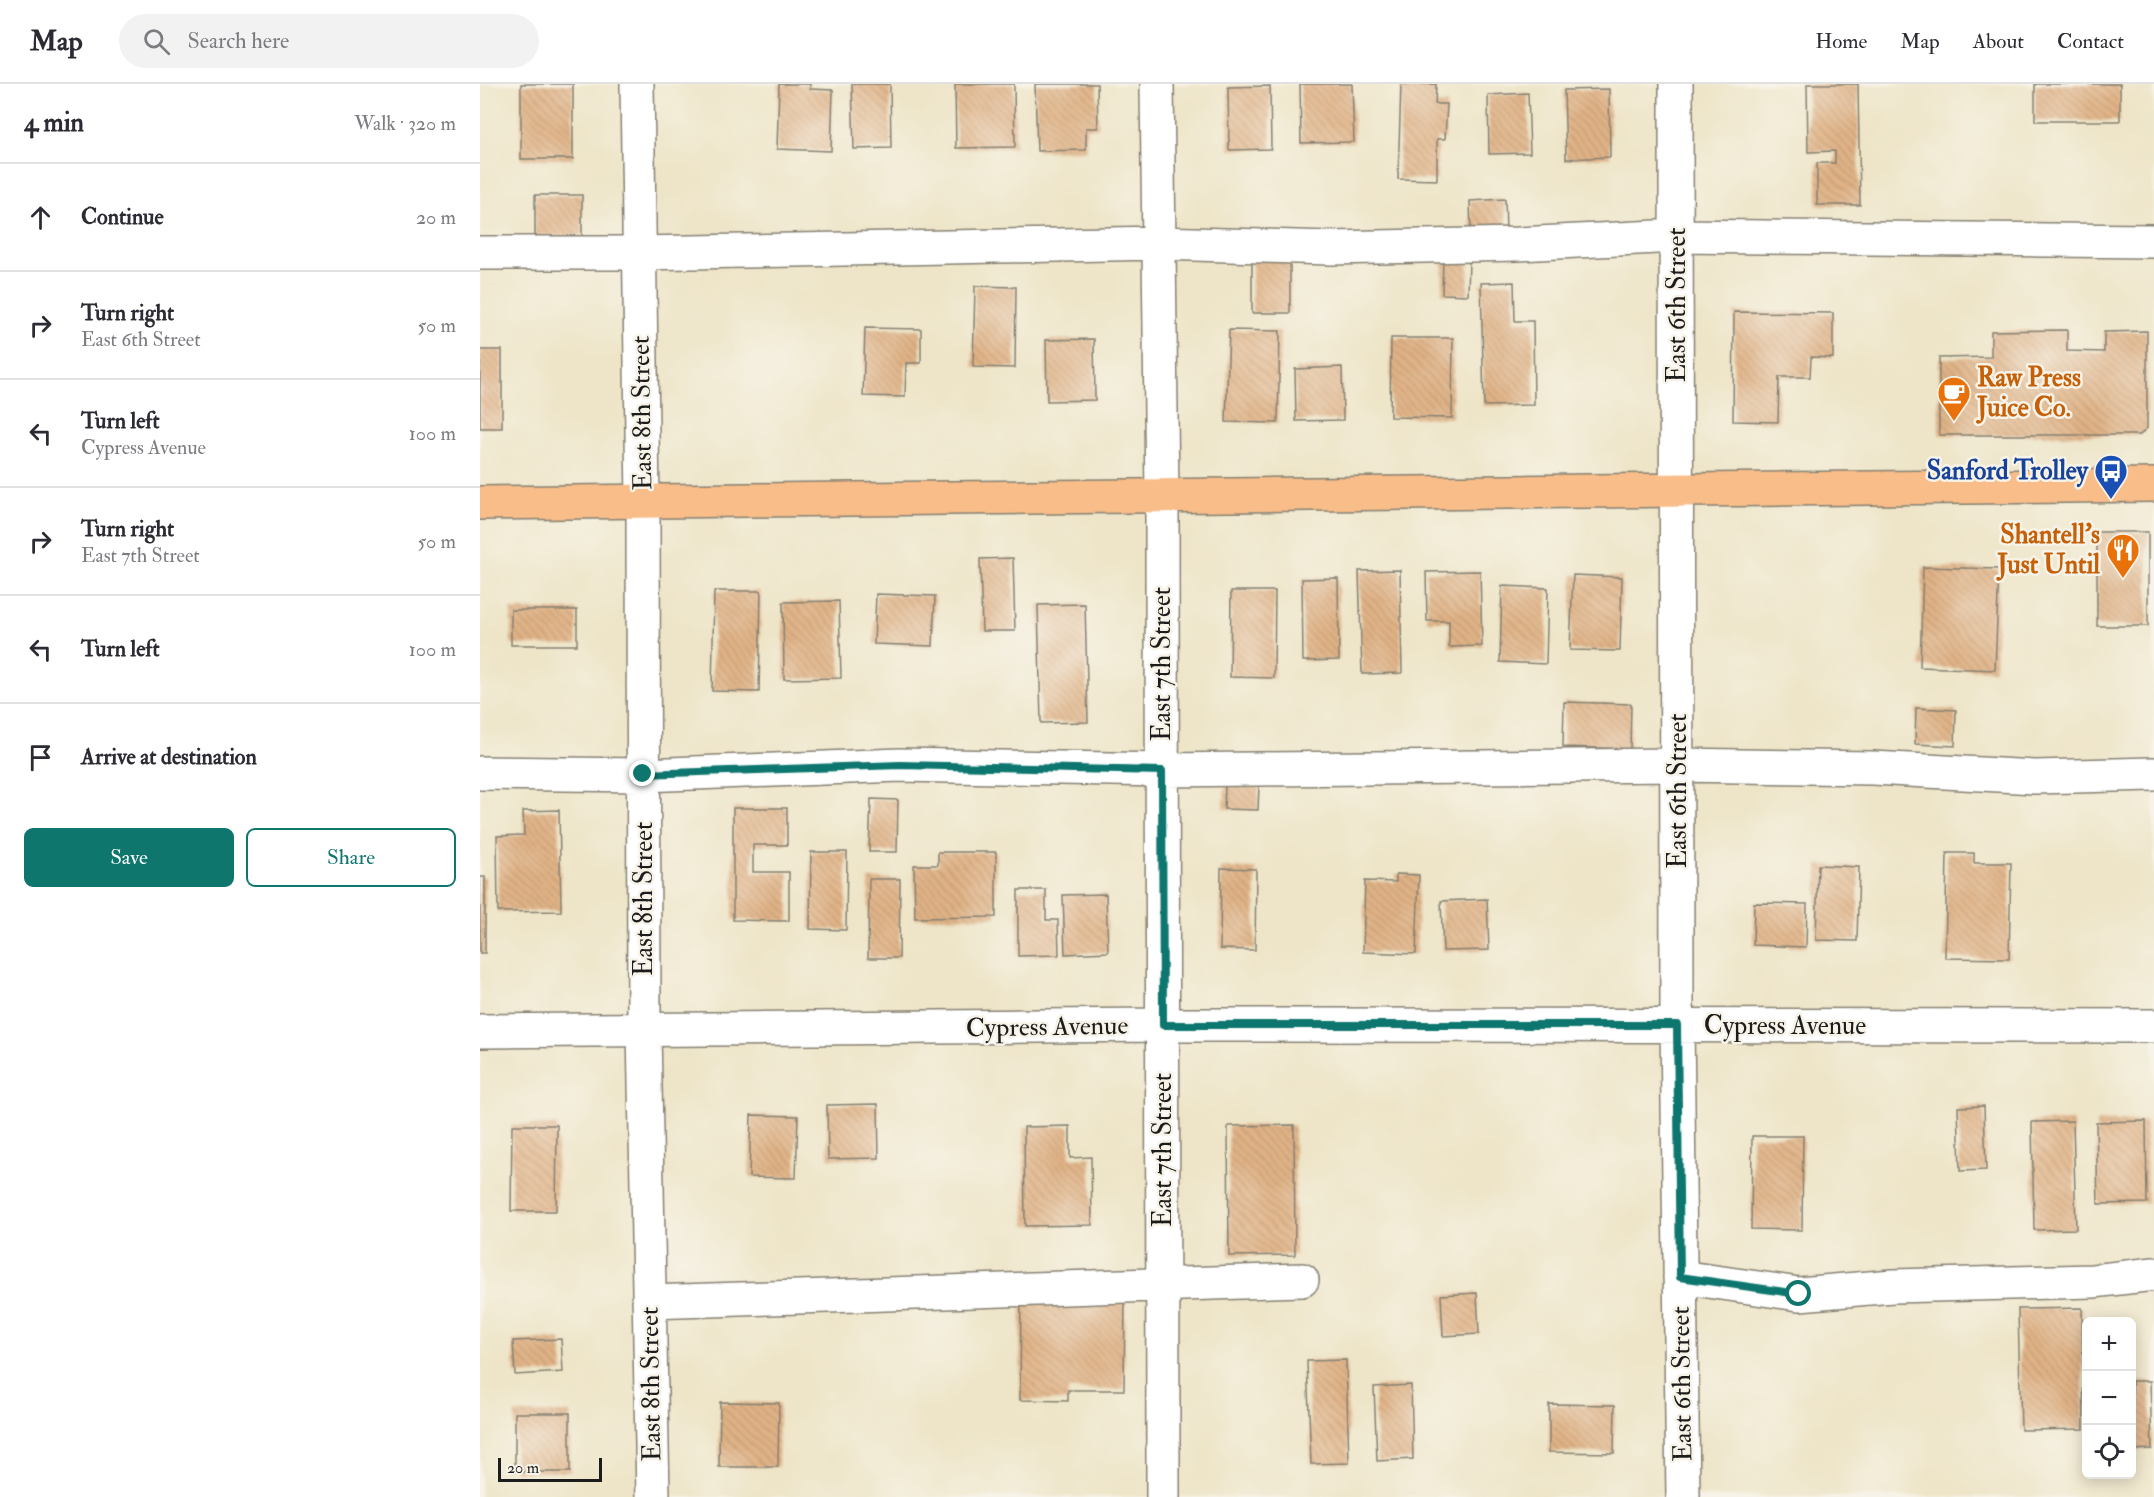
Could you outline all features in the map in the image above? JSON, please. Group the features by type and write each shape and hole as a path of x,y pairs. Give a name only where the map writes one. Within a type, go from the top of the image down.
{"main road":[{"path":"480,503 2154,485"}],"street":[{"name":"East 8th Street","path":"637,84 643,502 644,1031 653,1497"},
{"name":"East 7th Street","path":"1157,84 1162,496 1162,1497"},
{"name":"East 6th Street","path":"1676,84 1679,489 1677,1025 1683,1497"},
{"path":"480,253 639,253 1159,243 1330,248 1518,244 1677,236 2154,241"},
{"path":"480,773 643,774 900,765 1162,771 1678,765 1873,768 2035,777 2154,774"},
{"name":"Cypress Avenue","path":"480,1031 1163,1025 2154,1026"},
{"path":"1680,1277 1799,1294 1893,1286 2093,1281 2154,1274"},
{"path":"649,1302 1302,1280"}],"building":[{"path":"521,84 573,84 573,159 521,159"},
{"path":"779,84 810,84 810,89 833,90 831,151 777,149"},
{"path":"852,84 890,84 891,148 854,149"},
{"path":"955,84 1014,84 1015,147 956,148"},
{"path":"1035,84 1097,84 1098,128 1086,128 1086,150 1037,151"},
{"path":"1300,84 1352,84 1354,142 1301,143"},
{"path":"1401,84 1436,84 1435,104 1447,104 1445,139 1437,139 1437,180 1398,179"},
{"path":"1807,84 1858,84 1860,205 1817,205 1817,163 1835,163 1835,151 1808,152"},
{"path":"2035,84 2120,84 2120,121 2035,121"},
{"path":"1270,86 1271,149 1229,150 1228,87"},
{"path":"1609,89 1610,157 1566,159 1564,90"},
{"path":"1528,93 1530,153 1489,154 1488,95"},
{"path":"535,195 582,195 582,236 535,236"},
{"path":"1505,199 1506,232 1471,233 1470,201"},
{"path":"1252,256 1290,256 1290,313 1252,313"},
{"path":"1443,259 1469,260 1468,295 1442,294"},
{"path":"1514,282 1515,321 1533,321 1534,405 1484,406 1481,283"},
{"path":"975,286 1016,287 1015,368 973,367"},
{"path":"1734,312 1833,313 1833,358 1811,357 1810,377 1779,377 1778,422 1733,421"},
{"path":"865,328 921,329 921,363 906,363 905,397 863,396"},
{"path":"1229,330 1280,331 1278,423 1226,422"},
{"path":"2067,330 2067,351 2104,352 2104,332 2147,331 2147,428 2140,435 1939,435 1939,358 1991,357 1991,331"},
{"path":"1391,338 1453,338 1452,418 1390,417"},
{"path":"1094,339 1095,400 1047,401 1046,340"},
{"path":"480,350 502,350 502,428 480,428"},
{"path":"1342,367 1343,420 1296,421 1295,369"},
{"name":"Shantell's Just Until","path":"2097,532 2148,532 2148,626 2097,626"},
{"path":"1013,558 1015,631 982,631 980,559"},
{"path":"1923,567 1999,569 1995,670 1920,667"},
{"path":"1400,570 1402,673 1362,674 1359,571"},
{"path":"1480,571 1482,646 1449,647 1449,621 1427,621 1426,572"},
{"path":"1573,575 1622,577 1620,651 1570,650"},
{"path":"1338,578 1339,660 1303,661 1302,579"},
{"path":"1502,586 1548,588 1546,664 1500,662"},
{"path":"714,591 761,591 759,692 712,691"},
{"path":"1231,591 1275,591 1274,678 1230,677"},
{"path":"876,594 935,596 933,646 874,644"},
{"path":"839,601 841,678 784,679 783,602"},
{"path":"1085,604 1088,722 1041,723 1038,605"},
{"path":"511,610 577,610 577,645 511,645"},
{"path":"1564,702 1631,704 1630,749 1563,747"},
{"path":"1916,708 1956,710 1955,746 1915,744"},
{"path":"1225,785 1259,786 1258,810 1224,809"},
{"path":"871,799 898,800 897,852 869,852"},
{"path":"733,808 787,808 787,845 753,845 753,872 789,872 789,921 733,920"},
{"path":"559,810 561,911 498,912 497,836 524,835 523,811"},
{"path":"811,852 847,852 846,930 810,929"},
{"path":"938,852 996,852 996,917 915,918 914,865 938,865"},
{"path":"1947,853 1974,853 1974,863 2011,863 2009,959 1945,958"},
{"path":"1818,865 1859,867 1857,941 1816,940"},
{"path":"1221,868 1256,869 1255,950 1220,949"},
{"path":"1396,874 1419,875 1416,954 1363,952 1365,881 1396,882"},
{"path":"480,877 485,877 485,953 480,953"},
{"path":"869,879 900,879 899,958 868,958"},
{"path":"1018,890 1046,890 1046,920 1058,920 1059,955 1018,956"},
{"path":"1106,894 1108,952 1065,954 1063,895"},
{"path":"1487,899 1489,950 1443,951 1441,901"},
{"path":"1754,903 1807,904 1806,947 1753,945"},
{"path":"878,1104 879,1158 828,1159 827,1105"},
{"path":"1984,1106 1986,1170 1960,1171 1958,1107"},
{"path":"751,1115 798,1116 796,1178 749,1177"},
{"path":"2073,1121 2076,1229 2034,1230 2032,1122"},
{"path":"2146,1121 2147,1203 2098,1204 2096,1122"},
{"path":"512,1125 557,1125 556,1211 511,1211"},
{"path":"1294,1125 1295,1255 1229,1256 1228,1126"},
{"path":"1070,1126 1070,1158 1091,1157 1092,1225 1025,1226 1024,1127"},
{"path":"1752,1136 1803,1136 1802,1230 1751,1229"},
{"path":"1477,1293 1479,1334 1443,1336 1441,1295"},
{"path":"1021,1295 1125,1295 1124,1390 1068,1390 1068,1401 1020,1400"},
{"path":"2082,1308 2082,1429 2021,1430 2018,1309"},
{"path":"561,1339 563,1372 515,1375 513,1341"},
{"path":"1346,1360 1349,1463 1311,1464 1307,1361"},
{"path":"2136,1381 2150,1381 2152,1449 2136,1450"},
{"path":"1411,1385 1413,1459 1377,1461 1374,1387"},
{"path":"720,1402 779,1403 778,1467 719,1467"},
{"path":"1549,1404 1615,1405 1614,1453 1549,1452"},
{"path":"515,1413 570,1413 570,1472 515,1472"}],"place":[{"name":"Raw Press Juice Co.","path":"1954,422"},
{"name":"Sanford Trolley","path":"2111,500"},
{"name":"Shantell's Just Until","path":"2123,579"}],"route":[{"path":"643,774 900,765 1162,771 1163,1025 1677,1025 1680,1277 1799,1294"}]}
